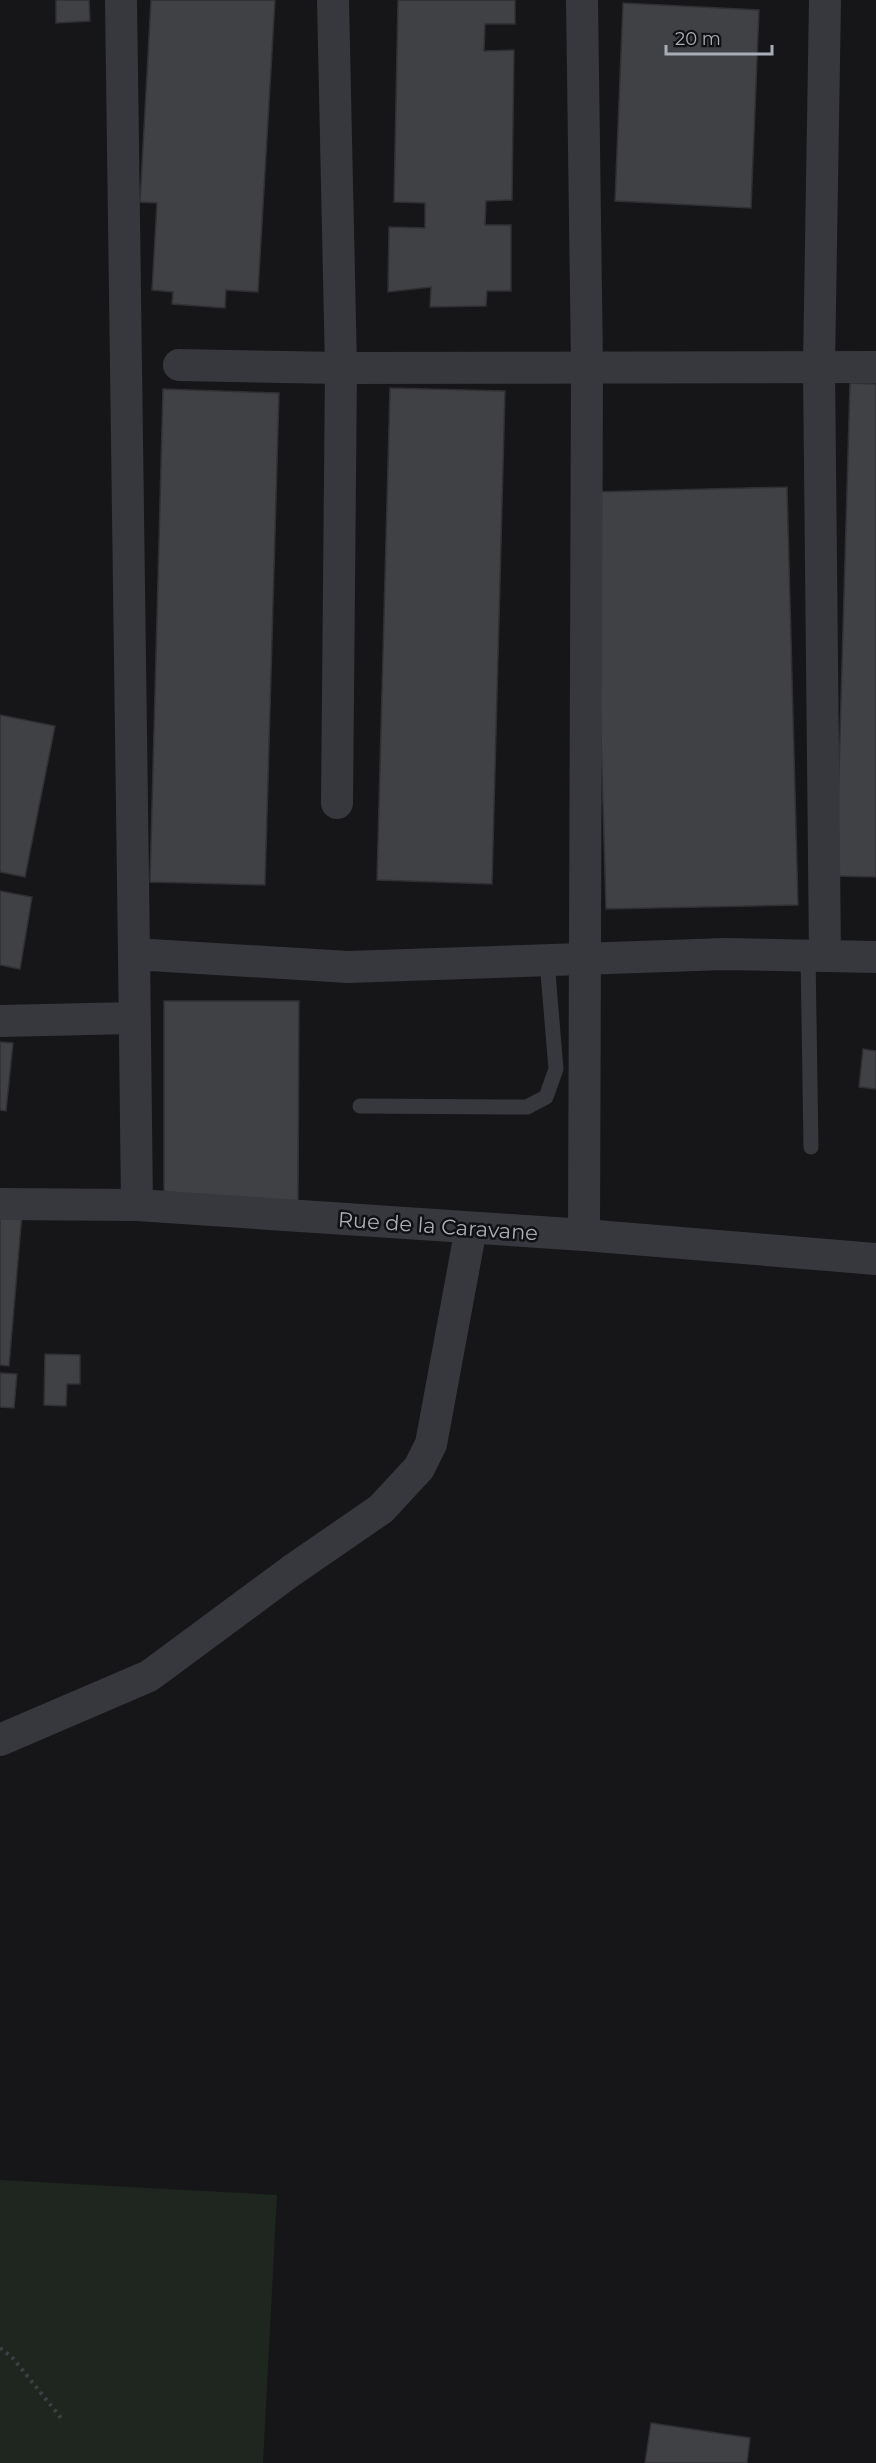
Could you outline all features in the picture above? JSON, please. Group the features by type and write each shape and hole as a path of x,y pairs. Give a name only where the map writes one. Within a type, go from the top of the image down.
{"street":[{"path":"121,0 137,1205"},
{"path":"333,0 341,368 337,803"},
{"path":"582,0 587,366 584,1235"},
{"path":"817,955 819,367 825,0"},
{"path":"180,364 341,368 876,367"},
{"path":"134,954 348,967 725,954 876,957"},
{"path":"0,1021 134,1018"},
{"name":"Rue de la Caravane","path":"0,1203 137,1205 584,1235 876,1258"},
{"path":"0,1740 149,1676 291,1571 381,1509 419,1468 431,1444 471,1228"}],"lane":[{"path":"811,1147 817,955"},
{"path":"360,1106 527,1107 546,1097 556,1069 547,961"}],"path":[{"path":"0,2348 12,2358 61,2418"}],"shaded area":[{"path":"0,2180 277,2195 263,2463 0,2463"}],"building":[{"path":"56,0 89,0 90,21 56,23"},
{"path":"151,0 275,0 258,292 226,290 225,308 172,304 173,292 152,290 157,203 140,202"},
{"path":"398,0 515,0 515,24 485,24 484,51 514,50 512,200 486,201 485,225 511,225 511,291 487,291 486,306 430,307 431,287 388,292 389,227 425,228 425,203 394,202"},
{"path":"623,3 759,10 751,208 615,201"},
{"path":"850,383 876,384 876,877 836,876"},
{"path":"390,388 505,391 492,884 377,880"},
{"path":"163,389 279,393 265,885 150,882"},
{"path":"787,487 798,905 606,909 594,492"},
{"path":"0,715 55,726 25,877 0,872"},
{"path":"0,891 32,897 20,969 0,965"},
{"path":"164,1001 299,1001 298,1201 164,1200"},
{"path":"0,1042 13,1043 6,1111 0,1110"},
{"path":"863,1049 876,1051 876,1089 859,1087"},
{"path":"0,1212 22,1214 9,1366 0,1365"},
{"path":"45,1354 80,1355 80,1384 67,1384 66,1406 44,1405"},
{"path":"0,1373 17,1374 14,1408 0,1407"},
{"path":"651,2423 750,2438 747,2463 645,2463"}]}
